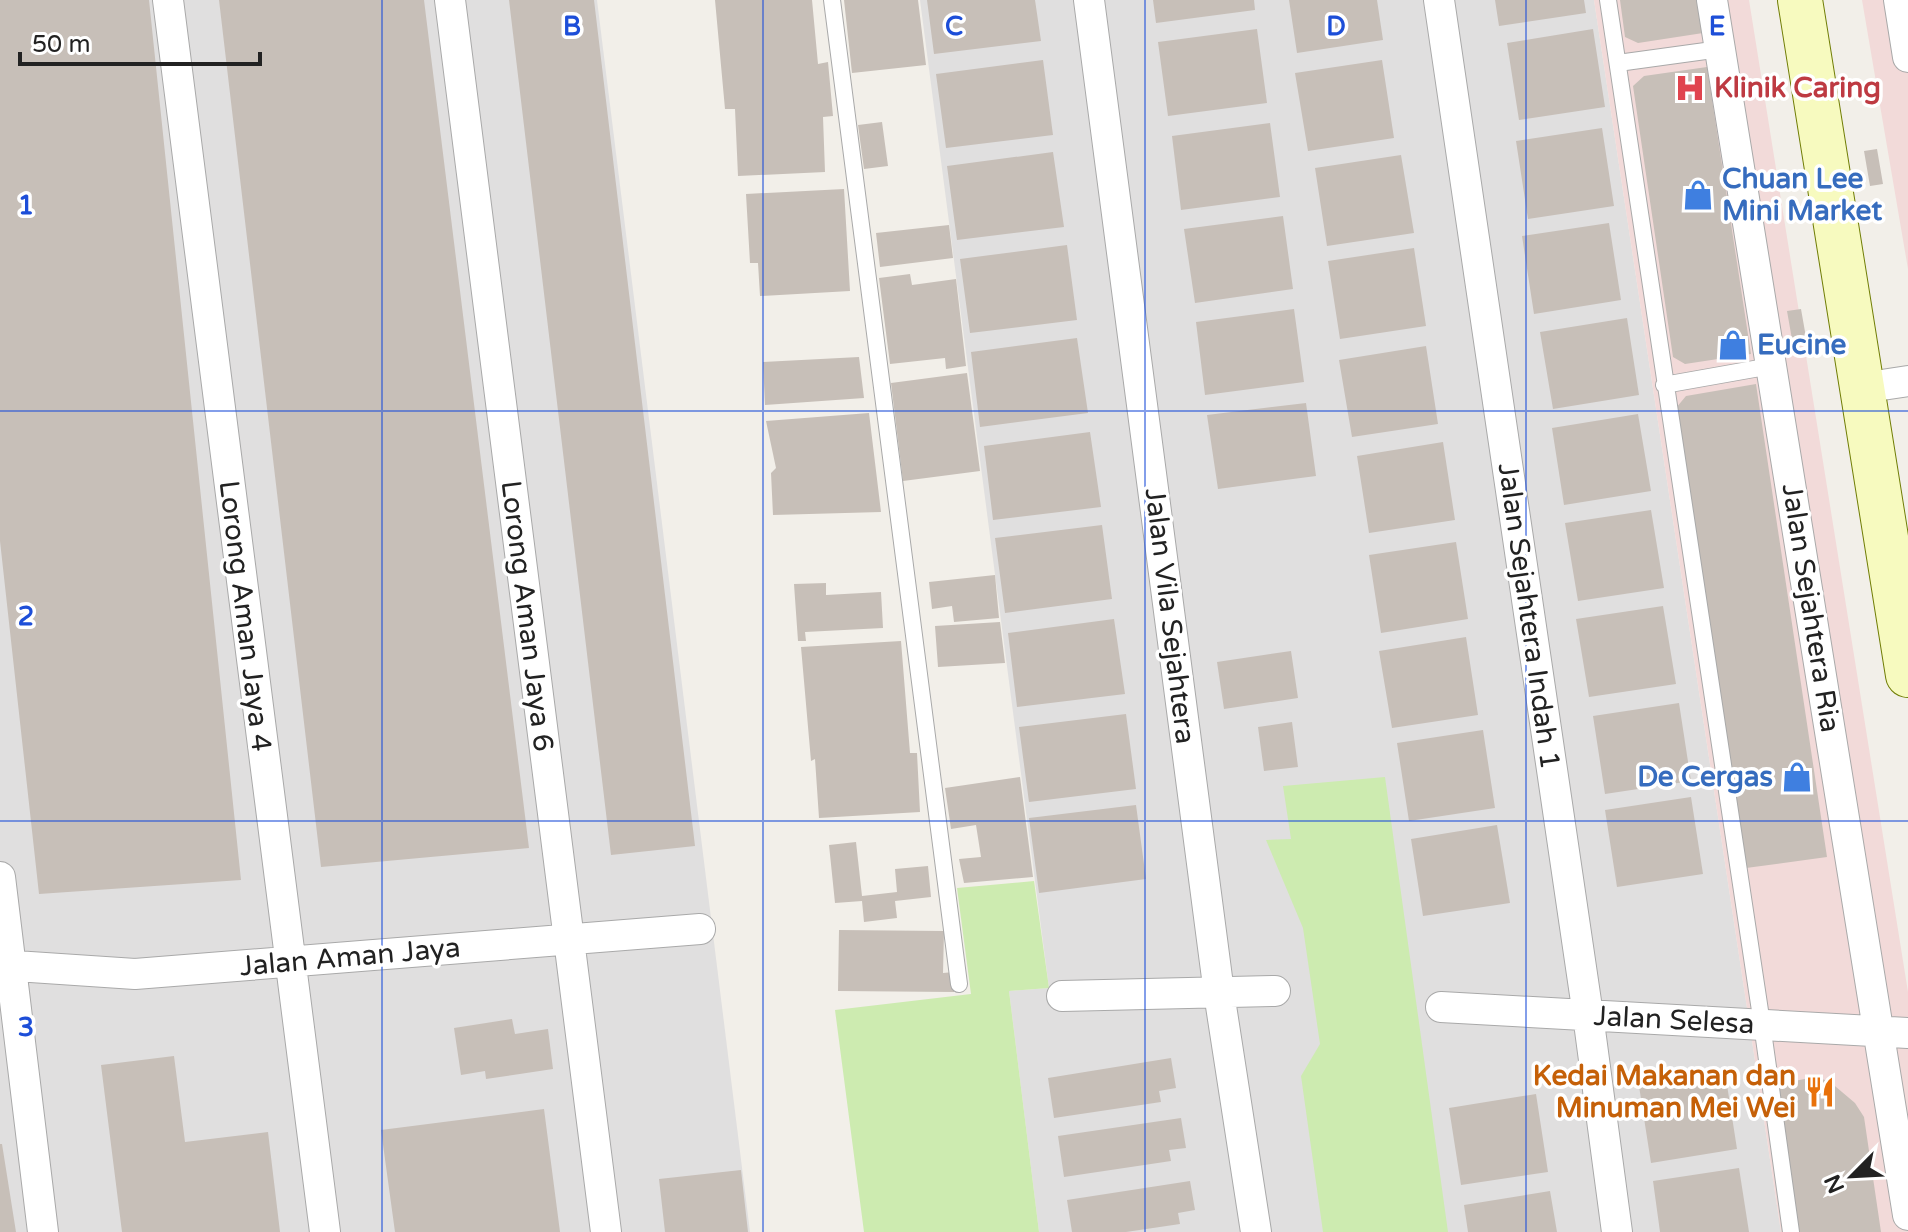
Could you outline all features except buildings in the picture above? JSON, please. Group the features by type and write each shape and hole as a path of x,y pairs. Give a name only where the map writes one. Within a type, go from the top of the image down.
{"main road":[{"path":"1800,0 1908,675"}],"street":[{"name":"Lorong Aman Jaya 4","path":"168,0 288,962 325,1232"},
{"name":"Lorong Aman Jaya 6","path":"450,0 606,1232"},
{"name":"Jalan Vila Sejahtera","path":"1089,0 1219,993 1256,1232"},
{"name":"Jalan Sejahtera Indah 1","path":"1439,0 1617,1232"},
{"name":"Jalan Sejahtera Ria","path":"1712,0 1771,366 1894,1032 1908,1215"},
{"path":"1899,0 1908,57"},
{"path":"1862,388 1908,381"},
{"path":"0,877 5,966 43,1232"},
{"name":"Jalan Aman Jaya","path":"5,966 135,974 700,929"},
{"path":"1062,996 1275,991"},
{"name":"Jalan Selesa","path":"1441,1007 1894,1032"}],"lane":[{"path":"832,0 959,984"},
{"path":"1608,0 1791,1232"},
{"path":"1618,63 1720,49"},
{"path":"1664,385 1771,366"}],"shaded area":[{"path":"0,0 597,0 750,1232 0,1232"},
{"path":"920,0 1594,0 1781,1232 1039,1232 1009,991 1049,988"},
{"path":"1594,0 1749,0 1908,992 1908,1232 1781,1232"},
{"path":"1862,0 1908,0 1908,269"}],"green space":[{"path":"1385,777 1448,1232 1323,1232 1301,1076 1320,1044 1303,928 1266,840 1291,839 1283,786"},
{"path":"1034,881 1049,988 1009,991 1039,1232 864,1232 835,1010 971,994 957,888"}],"place":[{"name":"Klinik Caring","path":"1690,88"},
{"name":"Chuan Lee Mini Market","path":"1698,195"},
{"name":"Eucine","path":"1733,345"},
{"name":"De Cergas","path":"1797,777"},
{"name":"Kedai Makanan dan Minuman Mei Wei","path":"1820,1092"}]}
